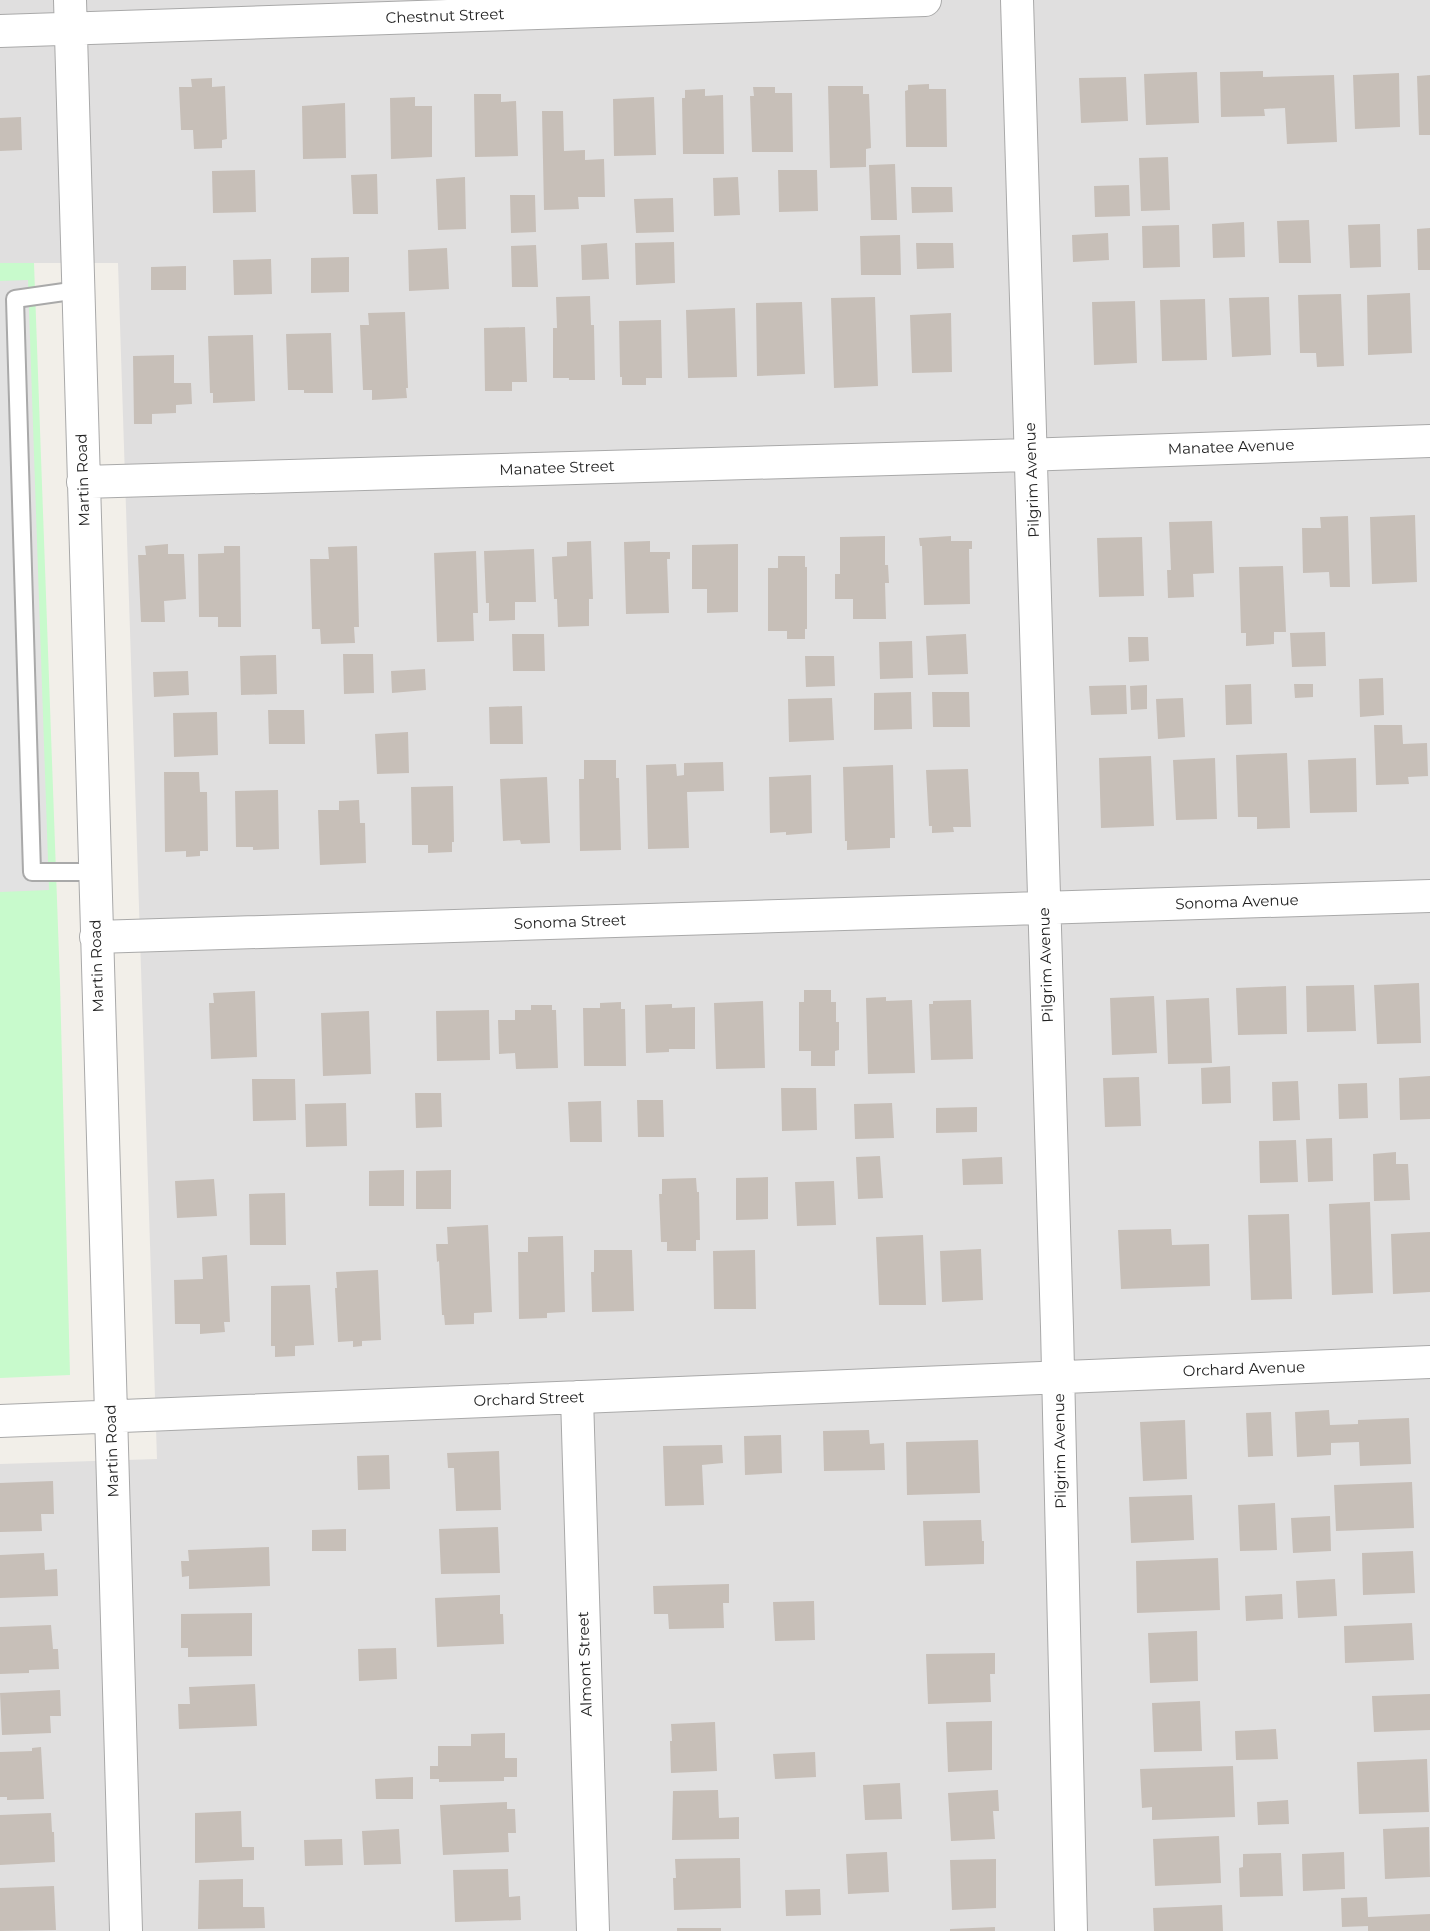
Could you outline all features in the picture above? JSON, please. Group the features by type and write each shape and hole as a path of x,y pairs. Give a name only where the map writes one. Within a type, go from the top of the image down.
{"street":[{"name":"Chestnut Street","path":"0,31 70,14 925,0"},
{"name":"Pilgrim Avenue","path":"1017,0 1058,1376 1071,1931"},
{"name":"Martin Road","path":"70,14 126,1931"},
{"name":"Manatee Avenue","path":"1032,454 1430,441"},
{"name":"Manatee Street","path":"83,482 1032,454"},
{"name":"Sonoma Avenue","path":"1044,908 1430,896"},
{"name":"Sonoma Street","path":"96,937 1044,908"},
{"name":"Orchard Avenue","path":"1058,1376 1430,1362"},
{"name":"Orchard Street","path":"0,1421 1058,1376"},
{"name":"Almont Street","path":"577,1396 592,1931"}],"lane":[{"path":"78,290 15,299 32,872 94,872"}],"shaded area":[{"path":"0,0 1430,0 1430,1931 0,1931 0,1464 157,1459 118,263 0,263"},
{"path":"28,280 49,890 0,892 0,281"}],"green space":[{"path":"0,263 34,263 60,983 70,1375 0,1378"}],"building":[{"path":"1263,71 1263,77 1334,75 1337,142 1287,144 1285,108 1264,109 1265,116 1221,117 1220,72"},
{"path":"1197,72 1199,123 1146,125 1144,74"},
{"path":"1399,73 1400,127 1355,129 1353,75"},
{"path":"1430,75 1430,135 1419,135 1417,76"},
{"path":"1126,77 1128,121 1081,123 1079,78"},
{"path":"212,78 212,87 225,86 227,139 222,140 222,148 194,149 193,130 181,130 179,87 192,87 191,79"},
{"path":"929,84 929,89 946,89 947,147 906,147 905,91 908,90 908,85"},
{"path":"828,86 863,86 863,94 869,94 871,148 866,149 866,167 830,168"},
{"path":"753,87 775,87 775,93 792,93 793,152 752,152 750,96 754,96"},
{"path":"705,89 705,96 723,95 724,154 683,154 682,98 685,98 685,90"},
{"path":"474,94 501,94 501,102 516,101 518,156 475,157"},
{"path":"415,97 415,106 432,106 432,157 391,159 390,98"},
{"path":"654,97 656,155 614,156 613,99"},
{"path":"345,103 346,158 303,159 302,106"},
{"path":"542,111 563,111 564,151 585,150 585,160 604,159 605,197 578,197 579,209 544,210"},
{"path":"21,117 22,150 0,151 0,118"},
{"path":"1168,157 1170,210 1141,211 1139,158"},
{"path":"895,164 897,220 871,220 869,165"},
{"path":"255,170 256,212 213,213 212,171"},
{"path":"778,170 817,170 818,211 779,212"},
{"path":"377,174 378,214 353,214 351,175"},
{"path":"465,177 466,229 438,230 436,179"},
{"path":"738,177 740,215 714,216 713,178"},
{"path":"1129,185 1130,216 1095,217 1094,186"},
{"path":"911,187 952,187 953,212 912,213"},
{"path":"510,195 535,195 536,232 511,233"},
{"path":"673,198 674,232 636,233 634,199"},
{"path":"1309,220 1311,263 1279,263 1277,221"},
{"path":"1244,222 1245,257 1213,258 1212,224"},
{"path":"1380,224 1381,267 1350,268 1348,225"},
{"path":"1179,225 1180,267 1143,268 1142,226"},
{"path":"1430,228 1430,270 1418,270 1417,229"},
{"path":"1108,233 1109,260 1073,262 1072,235"},
{"path":"900,235 901,275 861,275 860,236"},
{"path":"674,242 675,283 636,285 635,243"},
{"path":"607,243 609,279 582,280 581,245"},
{"path":"916,243 953,243 954,268 917,269"},
{"path":"536,245 538,287 512,287 511,246"},
{"path":"447,248 449,289 409,291 408,250"},
{"path":"349,257 349,292 311,293 311,258"},
{"path":"271,259 272,294 234,295 233,260"},
{"path":"186,266 186,290 151,290 151,267"},
{"path":"1410,293 1412,353 1368,355 1367,295"},
{"path":"1341,294 1344,366 1317,367 1316,353 1300,353 1298,295"},
{"path":"590,296 591,325 594,325 595,380 553,378 553,328 557,328 556,297"},
{"path":"875,297 878,386 834,388 831,298"},
{"path":"1269,297 1271,355 1232,357 1229,298"},
{"path":"1205,299 1207,360 1162,361 1160,300"},
{"path":"1135,301 1137,363 1094,365 1092,302"},
{"path":"802,302 805,374 757,376 756,303"},
{"path":"735,308 737,377 688,378 686,310"},
{"path":"405,312 407,398 372,400 372,390 363,390 360,325 369,325 368,313"},
{"path":"951,313 952,372 912,373 910,315"},
{"path":"661,320 662,378 646,378 646,385 622,385 619,321"},
{"path":"525,327 527,382 512,382 512,391 485,391 484,328"},
{"path":"331,333 333,393 304,393 304,390 288,390 286,334"},
{"path":"253,335 255,401 213,403 213,393 210,393 208,336"},
{"path":"174,355 174,383 191,383 192,404 176,405 176,413 152,414 152,424 134,424 133,356"},
{"path":"1415,515 1417,582 1372,584 1370,517"},
{"path":"1348,516 1350,587 1330,587 1329,572 1303,573 1302,528 1321,528 1320,517"},
{"path":"1212,521 1214,573 1193,574 1194,597 1168,598 1167,570 1171,570 1169,522"},
{"path":"885,536 885,565 888,565 889,583 885,583 886,619 853,619 853,599 835,599 835,574 840,574 840,537"},
{"path":"951,536 951,541 972,541 972,549 969,549 970,604 924,605 922,546 920,546 919,538"},
{"path":"1142,537 1144,596 1099,597 1097,538"},
{"path":"591,541 593,599 589,599 589,626 558,627 552,557 567,556 567,542"},
{"path":"650,541 650,552 670,552 670,559 667,559 669,613 626,614 624,542"},
{"path":"168,544 168,554 184,554 186,599 164,601 165,622 141,622 138,555 146,555 145,546"},
{"path":"738,544 738,612 707,613 707,589 692,589 692,545"},
{"path":"224,546 240,546 241,627 218,627 218,617 199,617 198,554 224,553"},
{"path":"357,546 359,627 354,627 355,643 321,644 320,629 312,629 310,559 329,559 328,547"},
{"path":"534,549 536,602 515,602 515,620 489,621 484,551"},
{"path":"476,551 478,613 473,613 474,641 437,642 434,553"},
{"path":"778,556 805,556 807,629 805,629 805,639 787,639 787,631 768,631 768,568 778,568"},
{"path":"1283,566 1286,632 1274,632 1274,644 1246,646 1246,633 1241,633 1239,567"},
{"path":"1325,632 1326,666 1292,667 1290,633"},
{"path":"512,634 544,634 545,671 513,671"},
{"path":"966,634 968,674 928,675 926,636"},
{"path":"1128,637 1148,637 1149,661 1129,662"},
{"path":"912,641 913,678 880,679 879,642"},
{"path":"343,654 373,654 374,693 344,694"},
{"path":"276,655 277,694 241,695 240,656"},
{"path":"805,656 834,656 835,686 806,687"},
{"path":"425,669 426,690 392,693 391,671"},
{"path":"188,671 189,695 154,697 153,672"},
{"path":"1383,678 1384,715 1360,717 1359,679"},
{"path":"1251,684 1252,724 1226,725 1225,685"},
{"path":"1294,684 1313,684 1313,697 1295,698"},
{"path":"1126,685 1127,714 1091,715 1089,686"},
{"path":"1147,685 1147,709 1131,710 1130,686"},
{"path":"911,692 912,729 874,730 874,693"},
{"path":"932,692 969,692 970,727 933,727"},
{"path":"832,698 834,740 789,742 788,699"},
{"path":"1183,698 1185,737 1158,739 1156,699"},
{"path":"522,706 523,744 490,744 489,707"},
{"path":"268,710 304,710 305,744 269,744"},
{"path":"217,712 218,755 174,757 173,713"},
{"path":"1374,725 1402,725 1403,744 1427,743 1428,776 1408,777 1409,784 1376,785"},
{"path":"408,732 409,773 377,774 375,734"},
{"path":"1287,753 1290,828 1257,829 1257,817 1238,817 1236,755"},
{"path":"1151,756 1154,826 1101,828 1099,758"},
{"path":"1215,758 1217,819 1176,820 1173,760"},
{"path":"1356,758 1357,812 1310,813 1308,760"},
{"path":"584,760 616,760 616,778 619,778 621,850 580,851 579,779 584,779"},
{"path":"723,762 724,791 687,792 689,848 648,849 646,765 676,764 677,776 684,775 684,763"},
{"path":"893,765 895,838 890,838 890,848 847,850 843,767"},
{"path":"968,769 971,827 953,827 954,832 932,833 932,826 929,826 926,770"},
{"path":"164,772 199,772 200,792 207,792 208,851 200,851 200,856 186,857 186,851 165,852"},
{"path":"811,775 812,833 786,835 786,832 770,833 769,777"},
{"path":"547,777 550,843 521,844 520,840 503,841 500,779"},
{"path":"453,786 454,842 452,842 452,852 428,853 428,845 412,845 411,787"},
{"path":"278,790 279,849 253,850 253,847 236,847 235,791"},
{"path":"359,800 360,823 365,823 366,863 320,865 318,810 339,810 339,801"},
{"path":"1419,983 1421,1043 1377,1044 1374,985"},
{"path":"1354,985 1356,1031 1307,1032 1306,986"},
{"path":"1286,986 1287,1034 1238,1035 1236,988"},
{"path":"804,990 831,990 831,1002 836,1002 839,1050 835,1051 835,1066 811,1066 811,1051 799,1051 799,1002 804,1002"},
{"path":"255,991 257,1057 211,1059 209,1003 214,1003 213,993"},
{"path":"1154,996 1157,1053 1112,1055 1110,998"},
{"path":"886,997 886,1001 912,1000 915,1073 868,1074 866,998"},
{"path":"1209,998 1212,1063 1168,1064 1166,1000"},
{"path":"971,1000 973,1059 931,1060 929,1004 933,1004 933,1001"},
{"path":"763,1001 765,1068 716,1069 714,1003"},
{"path":"621,1002 621,1009 625,1009 626,1066 584,1066 583,1008 600,1008 600,1003"},
{"path":"672,1004 672,1008 695,1007 695,1049 669,1049 669,1052 646,1053 645,1005"},
{"path":"531,1005 552,1005 552,1010 556,1010 558,1068 516,1069 515,1053 499,1054 498,1020 515,1020 515,1010 531,1010"},
{"path":"489,1010 490,1060 437,1061 436,1011"},
{"path":"369,1011 371,1074 323,1076 321,1013"},
{"path":"1230,1066 1231,1103 1202,1104 1201,1068"},
{"path":"1430,1076 1430,1119 1400,1120 1399,1078"},
{"path":"1139,1077 1141,1126 1105,1127 1103,1078"},
{"path":"252,1079 295,1079 296,1120 253,1121"},
{"path":"1298,1081 1300,1120 1273,1121 1272,1082"},
{"path":"1367,1083 1368,1118 1339,1119 1338,1084"},
{"path":"781,1088 816,1088 817,1130 782,1131"},
{"path":"415,1093 441,1093 442,1127 416,1128"},
{"path":"637,1100 663,1100 664,1137 638,1137"},
{"path":"601,1101 602,1142 570,1142 568,1102"},
{"path":"346,1103 347,1146 306,1147 305,1104"},
{"path":"892,1103 894,1138 855,1139 854,1104"},
{"path":"977,1107 977,1132 936,1133 936,1108"},
{"path":"1332,1138 1333,1181 1308,1182 1306,1139"},
{"path":"1296,1140 1298,1182 1260,1183 1259,1141"},
{"path":"1396,1152 1396,1164 1408,1164 1410,1200 1374,1201 1373,1154"},
{"path":"880,1156 883,1198 858,1199 856,1157"},
{"path":"1002,1157 1003,1184 963,1185 962,1159"},
{"path":"404,1170 404,1206 369,1206 369,1171"},
{"path":"451,1170 451,1209 416,1209 416,1171"},
{"path":"768,1177 768,1219 736,1220 736,1178"},
{"path":"696,1178 697,1192 699,1192 700,1240 696,1240 696,1251 667,1251 667,1242 661,1242 659,1194 662,1194 662,1179"},
{"path":"214,1179 217,1216 177,1218 175,1181"},
{"path":"834,1181 836,1225 797,1226 795,1182"},
{"path":"285,1193 286,1245 250,1245 249,1194"},
{"path":"1370,1202 1373,1293 1332,1295 1329,1204"},
{"path":"1289,1214 1292,1299 1251,1300 1248,1215"},
{"path":"488,1225 492,1312 474,1313 474,1324 445,1325 444,1315 442,1315 436,1244 448,1244 447,1227"},
{"path":"1171,1229 1172,1245 1209,1244 1210,1286 1121,1289 1118,1230"},
{"path":"1430,1232 1430,1292 1393,1294 1391,1234"},
{"path":"923,1235 926,1305 879,1305 876,1237"},
{"path":"563,1236 565,1312 547,1313 547,1318 519,1319 518,1252 528,1252 528,1237"},
{"path":"981,1249 983,1300 942,1302 940,1251"},
{"path":"594,1250 632,1250 634,1311 592,1312 591,1272 594,1272"},
{"path":"755,1250 756,1309 714,1309 713,1251"},
{"path":"227,1255 230,1322 224,1322 225,1332 200,1334 200,1324 175,1324 174,1280 203,1279 202,1257"},
{"path":"378,1270 381,1340 362,1341 362,1346 353,1347 353,1341 338,1342 336,1272"},
{"path":"310,1285 314,1345 295,1346 295,1356 275,1357 275,1346 271,1346 271,1286"},
{"path":"1329,1410 1330,1425 1358,1424 1358,1420 1409,1418 1411,1464 1360,1466 1359,1442 1331,1443 1331,1455 1297,1457 1295,1412"},
{"path":"1271,1412 1273,1456 1248,1457 1246,1413"},
{"path":"1185,1420 1187,1479 1143,1481 1140,1422"},
{"path":"869,1430 870,1444 884,1443 885,1470 824,1471 823,1431"},
{"path":"781,1435 782,1473 745,1475 744,1436"},
{"path":"978,1440 980,1493 907,1495 906,1442"},
{"path":"722,1445 723,1463 702,1465 704,1505 665,1506 663,1446"},
{"path":"499,1451 501,1510 456,1511 454,1468 448,1468 447,1453"},
{"path":"389,1455 390,1489 358,1490 357,1456"},
{"path":"53,1481 54,1514 41,1514 42,1531 0,1532 0,1483"},
{"path":"1412,1482 1414,1528 1336,1531 1334,1485"},
{"path":"1192,1495 1194,1540 1131,1543 1129,1497"},
{"path":"1275,1503 1277,1550 1240,1551 1238,1505"},
{"path":"1330,1516 1331,1551 1293,1553 1291,1518"},
{"path":"981,1520 984,1564 925,1566 923,1521"},
{"path":"498,1527 500,1573 441,1574 439,1529"},
{"path":"346,1529 346,1551 312,1551 312,1530"},
{"path":"269,1547 270,1586 189,1589 189,1576 182,1577 181,1561 189,1561 188,1550"},
{"path":"1413,1551 1415,1593 1363,1595 1362,1553"},
{"path":"44,1553 45,1570 57,1569 58,1596 0,1598 0,1555"},
{"path":"1218,1558 1220,1610 1137,1613 1136,1561"},
{"path":"1335,1579 1337,1616 1298,1618 1296,1581"},
{"path":"729,1584 729,1603 723,1603 724,1628 669,1629 668,1614 654,1614 653,1586"},
{"path":"1282,1594 1283,1619 1246,1621 1245,1596"},
{"path":"500,1595 504,1644 437,1647 435,1598"},
{"path":"814,1601 815,1640 775,1641 773,1602"},
{"path":"252,1613 252,1656 188,1657 188,1648 181,1648 181,1614"},
{"path":"1412,1623 1414,1660 1345,1663 1344,1626"},
{"path":"51,1625 53,1649 58,1649 59,1669 0,1674 0,1627"},
{"path":"1197,1631 1198,1681 1150,1683 1148,1633"},
{"path":"396,1648 397,1679 359,1681 358,1649"},
{"path":"995,1653 995,1674 990,1674 991,1702 928,1704 926,1654"},
{"path":"255,1684 257,1726 179,1729 178,1704 190,1704 189,1687"},
{"path":"60,1690 61,1716 50,1716 51,1733 2,1735 0,1693"},
{"path":"1430,1694 1430,1730 1374,1732 1372,1696"},
{"path":"1200,1701 1202,1751 1154,1752 1152,1703"},
{"path":"992,1721 992,1770 948,1772 946,1722"},
{"path":"715,1722 717,1771 671,1773 671,1724"},
{"path":"1276,1729 1278,1759 1236,1760 1235,1731"},
{"path":"505,1733 505,1758 517,1758 517,1777 504,1777 504,1781 439,1782 439,1779 430,1779 430,1766 438,1766 438,1746 471,1746 471,1734"},
{"path":"41,1747 44,1799 7,1800 7,1797 0,1797 0,1752 32,1751 32,1748"},
{"path":"815,1752 816,1777 775,1779 773,1754"},
{"path":"1427,1759 1429,1812 1359,1814 1357,1762"},
{"path":"1233,1766 1235,1817 1152,1820 1152,1807 1142,1808 1140,1769"},
{"path":"413,1777 413,1799 376,1799 375,1779"},
{"path":"900,1783 902,1819 865,1820 863,1785"},
{"path":"718,1790 719,1818 739,1817 739,1839 672,1840 673,1791"},
{"path":"998,1790 999,1811 993,1811 995,1839 951,1841 948,1793"},
{"path":"1288,1800 1289,1824 1258,1825 1257,1802"},
{"path":"507,1802 507,1809 515,1809 516,1833 508,1833 509,1852 443,1855 440,1805"},
{"path":"241,1811 242,1847 254,1847 254,1860 195,1863 195,1813"},
{"path":"51,1813 55,1862 0,1865 0,1815"},
{"path":"1429,1827 1430,1877 1385,1879 1383,1829"},
{"path":"399,1829 401,1864 364,1865 362,1831"},
{"path":"1219,1836 1221,1883 1155,1886 1153,1839"},
{"path":"342,1839 343,1865 305,1866 304,1840"},
{"path":"887,1852 889,1892 848,1894 846,1854"},
{"path":"1344,1852 1345,1889 1303,1891 1302,1854"},
{"path":"1281,1853 1283,1896 1240,1897 1239,1868 1243,1867 1243,1854"},
{"path":"740,1858 741,1908 674,1910 675,1859"},
{"path":"996,1859 996,1908 952,1910 950,1860"},
{"path":"508,1869 509,1897 520,1896 521,1920 455,1922 453,1870"},
{"path":"243,1879 243,1907 264,1907 265,1928 198,1929 199,1880"},
{"path":"54,1886 56,1930 0,1931 0,1888"},
{"path":"820,1889 821,1915 786,1916 785,1890"},
{"path":"1367,1897 1368,1917 1430,1914 1430,1931 1368,1931 1368,1926 1342,1927 1341,1898"},
{"path":"1222,1905 1223,1931 1154,1931 1153,1908"},
{"path":"995,1927 995,1931 950,1931 950,1929"},
{"path":"677,1928 721,1928 721,1931 677,1931"}]}
